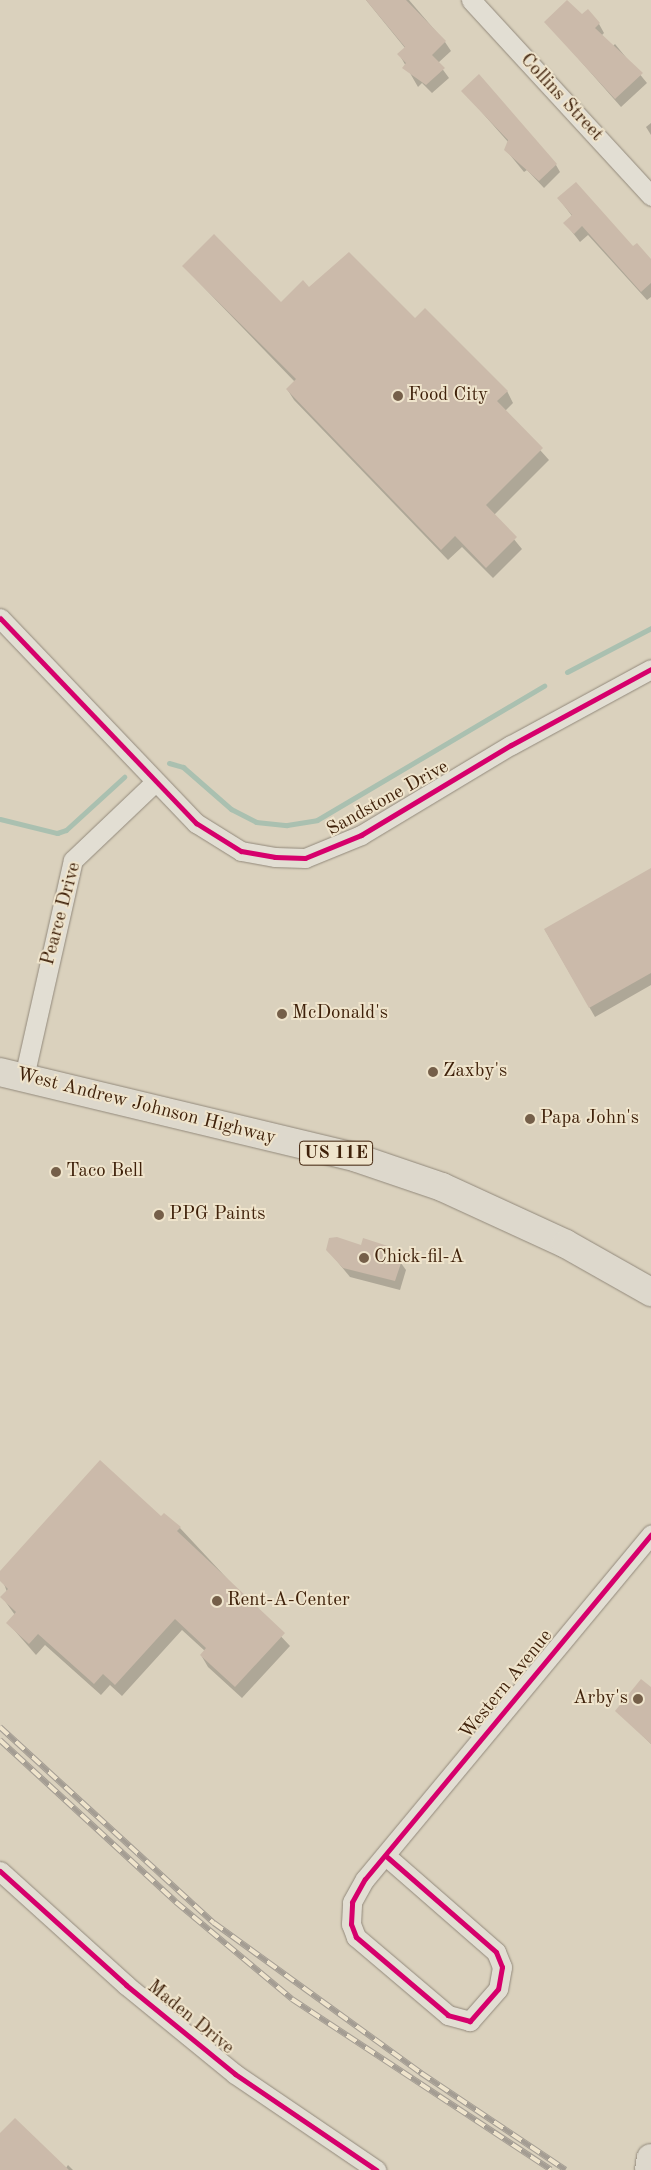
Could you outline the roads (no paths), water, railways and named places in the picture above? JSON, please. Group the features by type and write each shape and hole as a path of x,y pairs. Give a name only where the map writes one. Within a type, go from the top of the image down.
{"main road":[{"name":"West Andrew Johnson Highway","path":"12,1074 357,1158 442,1187 566,1244 651,1292"},
{"path":"649,2170 651,2158"}],"street":[{"name":"Collins Street","path":"471,0 651,196"},
{"name":"Sandstone Drive","path":"0,618 154,782 216,838 241,851 305,858 361,835 511,745 651,669"},
{"name":"Pearce Drive","path":"12,1074 74,860 154,782"},
{"name":"Western Avenue","path":"386,1856 496,1952 502,1967 498,1989 470,2021 448,2016 356,1938 351,1924 352,1902 386,1856 651,1534"},
{"name":"Maden Drive","path":"0,1871 126,1985 235,2074 376,2170"}],"waterway":[{"path":"567,672 651,628"},
{"path":"169,763 183,767 231,809 256,822 287,825 317,820 544,686"},
{"path":"0,819 57,833 66,830 124,777"}],"railway":[{"path":"0,1727 214,1923 421,2073 566,2170"},
{"path":"0,1740 176,1902 292,1999 551,2170"}],"place":[{"name":"Food City","path":"398,396"},
{"name":"McDonald's","path":"282,1014"},
{"name":"Zaxby's","path":"433,1072"},
{"name":"Papa John's","path":"530,1119"},
{"name":"Taco Bell","path":"56,1172"},
{"name":"PPG Paints","path":"159,1215"},
{"name":"Chick-fil-A","path":"364,1258"},
{"name":"Rent-A-Center","path":"217,1601"},
{"name":"Arby's","path":"638,1699"}]}
